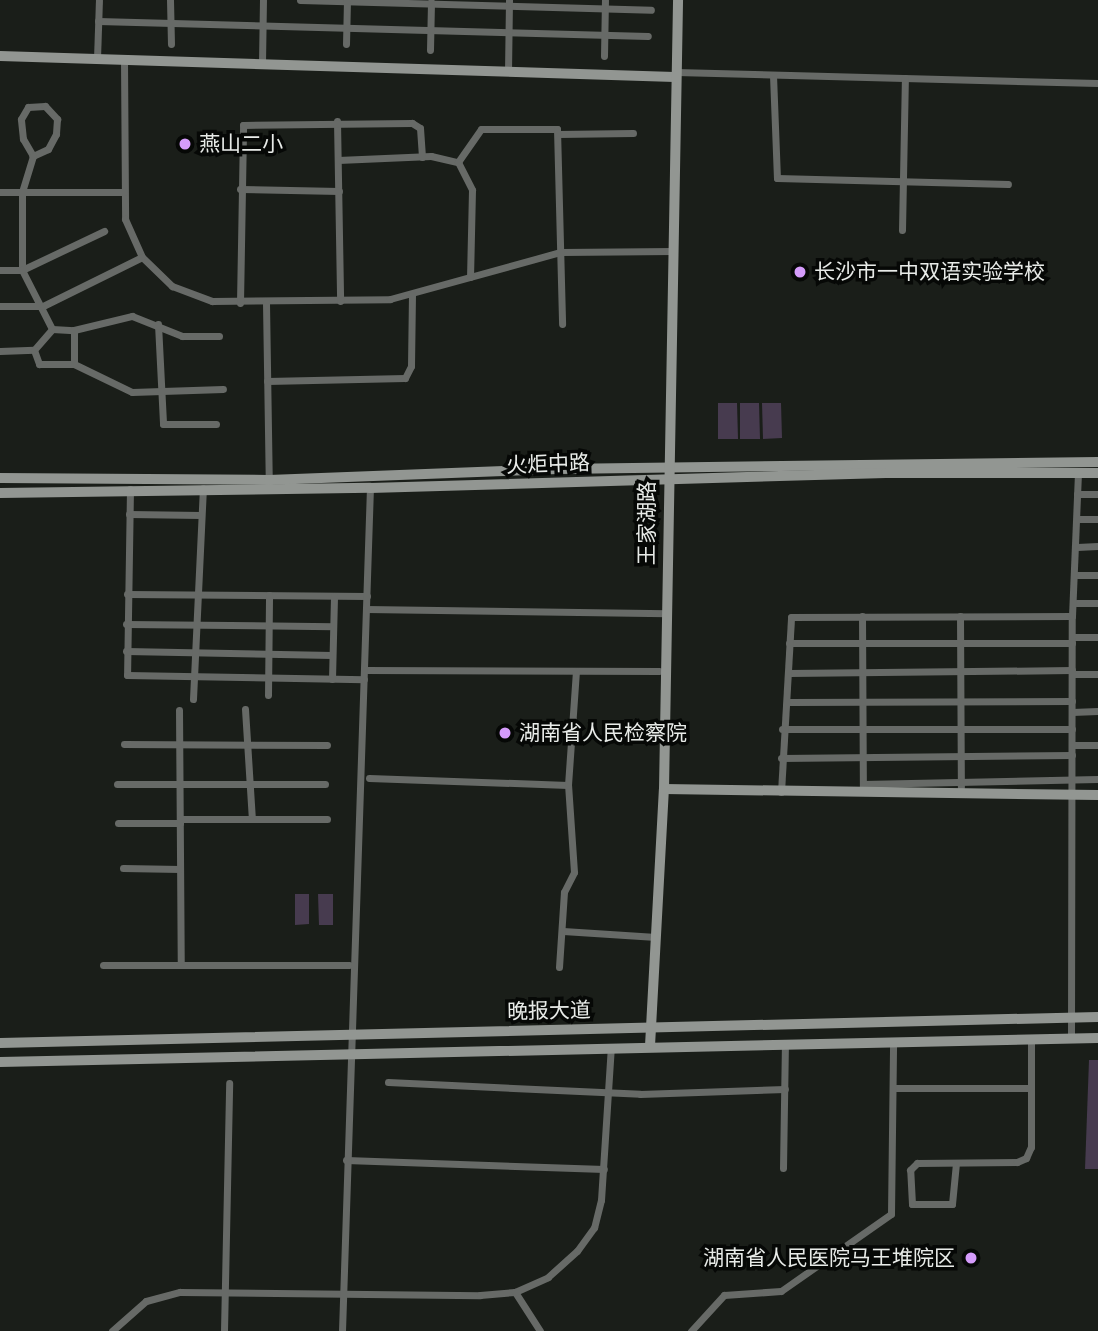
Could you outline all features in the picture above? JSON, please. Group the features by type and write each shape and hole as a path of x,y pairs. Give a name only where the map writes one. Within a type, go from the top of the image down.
{"street":[{"path":"97,59 99,0"},
{"path":"170,0 170,44"},
{"path":"262,64 263,0"},
{"path":"300,0 651,10"},
{"path":"604,56 605,0"},
{"name":"王家湖路","path":"650,1046 664,789 666,475 678,0"},
{"path":"346,1 346,44"},
{"path":"430,50 431,2"},
{"path":"508,72 509,4"},
{"path":"98,21 648,36"},
{"path":"0,55 508,72 1098,83"},
{"path":"124,60 125,219 142,257 172,286 212,301 340,301 412,295 561,252 673,251"},
{"path":"773,75 777,178 1008,184"},
{"path":"902,230 905,78"},
{"path":"33,156 48,149 56,134 57,119 45,106 28,107 22,119 23,139 33,156 22,192 22,270 43,306 52,329"},
{"path":"337,121 340,301"},
{"path":"240,303 243,125 337,121 412,123 419,128 422,157"},
{"path":"458,162 481,129 554,126 558,134 562,324"},
{"path":"558,134 633,132"},
{"path":"338,160 422,157 458,162"},
{"path":"458,162 472,190 470,277"},
{"path":"240,189 339,191"},
{"path":"0,192 124,192"},
{"path":"0,271 22,270 104,231"},
{"path":"0,306 43,306 142,257"},
{"path":"267,381 405,378 411,366 412,295"},
{"path":"266,303 269,484"},
{"path":"52,329 74,330 132,316 159,324 181,336 219,336"},
{"path":"159,324 159,393 163,424 216,424"},
{"path":"0,351 34,350 52,329"},
{"path":"74,330 74,364"},
{"path":"34,350 39,364 74,364 131,392 223,389"},
{"path":"0,478 269,484 558,469 666,475 1098,462"},
{"path":"1071,1039 1072,616 1076,603 1078,472"},
{"name":"火炬中路","path":"0,494 269,484 370,488 666,475 1098,472"},
{"path":"193,699 203,488"},
{"path":"342,1331 349,1035 370,488"},
{"path":"130,489 127,675 332,679 364,675 659,671"},
{"path":"1077,494 1098,494"},
{"path":"129,514 201,515"},
{"path":"1077,519 1098,519"},
{"path":"1077,547 1098,546"},
{"path":"1077,575 1098,575"},
{"path":"127,594 367,596"},
{"path":"268,695 270,595"},
{"path":"332,679 334,596"},
{"path":"1076,603 1098,603"},
{"path":"366,609 667,613"},
{"path":"862,616 863,790"},
{"path":"960,616 961,796"},
{"path":"781,792 782,729 789,702 791,617 1072,616"},
{"path":"127,624 333,626"},
{"path":"789,643 960,643 1098,637"},
{"path":"126,651 332,655"},
{"path":"559,967 564,892 574,872 568,785 576,671"},
{"path":"789,673 1098,674"},
{"path":"789,702 1072,701"},
{"path":"245,709 247,784 252,819"},
{"path":"179,710 181,965"},
{"path":"1072,712 1098,711"},
{"path":"782,729 1072,729"},
{"path":"124,744 327,745"},
{"path":"1072,745 1098,745"},
{"path":"781,758 1072,755"},
{"path":"369,778 568,785"},
{"path":"664,789 781,792 1098,779"},
{"path":"117,784 325,784"},
{"path":"863,790 961,796 1098,795"},
{"path":"118,823 327,819"},
{"path":"123,868 180,869"},
{"path":"563,932 656,937"},
{"path":"103,965 349,965"},
{"name":"晚报大道","path":"0,1043 1098,1017"},
{"name":"晚报大道","path":"0,1062 1098,1038"},
{"path":"956,1163 952,1204 910,1202 914,1164 956,1163 1017,1162 1026,1158 1031,1147 1031,1040"},
{"path":"691,1331 724,1295 781,1291 891,1214 893,1042"},
{"path":"783,1168 785,1044"},
{"path":"112,1331 146,1301 164,1294 515,1292 548,1278 577,1251 594,1228 604,1169 611,1047"},
{"path":"388,1082 609,1093 785,1089"},
{"path":"224,1331 229,1083"},
{"path":"893,1088 1031,1088"},
{"path":"346,1160 604,1169"},
{"path":"515,1292 540,1331"}],"shaded area":[{"path":"718,403 737,403 738,439 718,439"},
{"path":"740,403 759,403 760,439 740,439"},
{"path":"762,403 781,403 782,438 763,439"},
{"path":"295,894 309,894 309,924 295,925"},
{"path":"318,894 333,894 333,925 319,925"},
{"path":"1089,1060 1098,1060 1098,1169 1085,1169"}],"place":[{"name":"燕山二小","path":"185,144"},
{"name":"长沙市一中双语实验学校","path":"800,272"},
{"name":"湖南省人民检察院","path":"505,733"},
{"name":"湖南省人民医院马王堆院区","path":"971,1258"}]}
